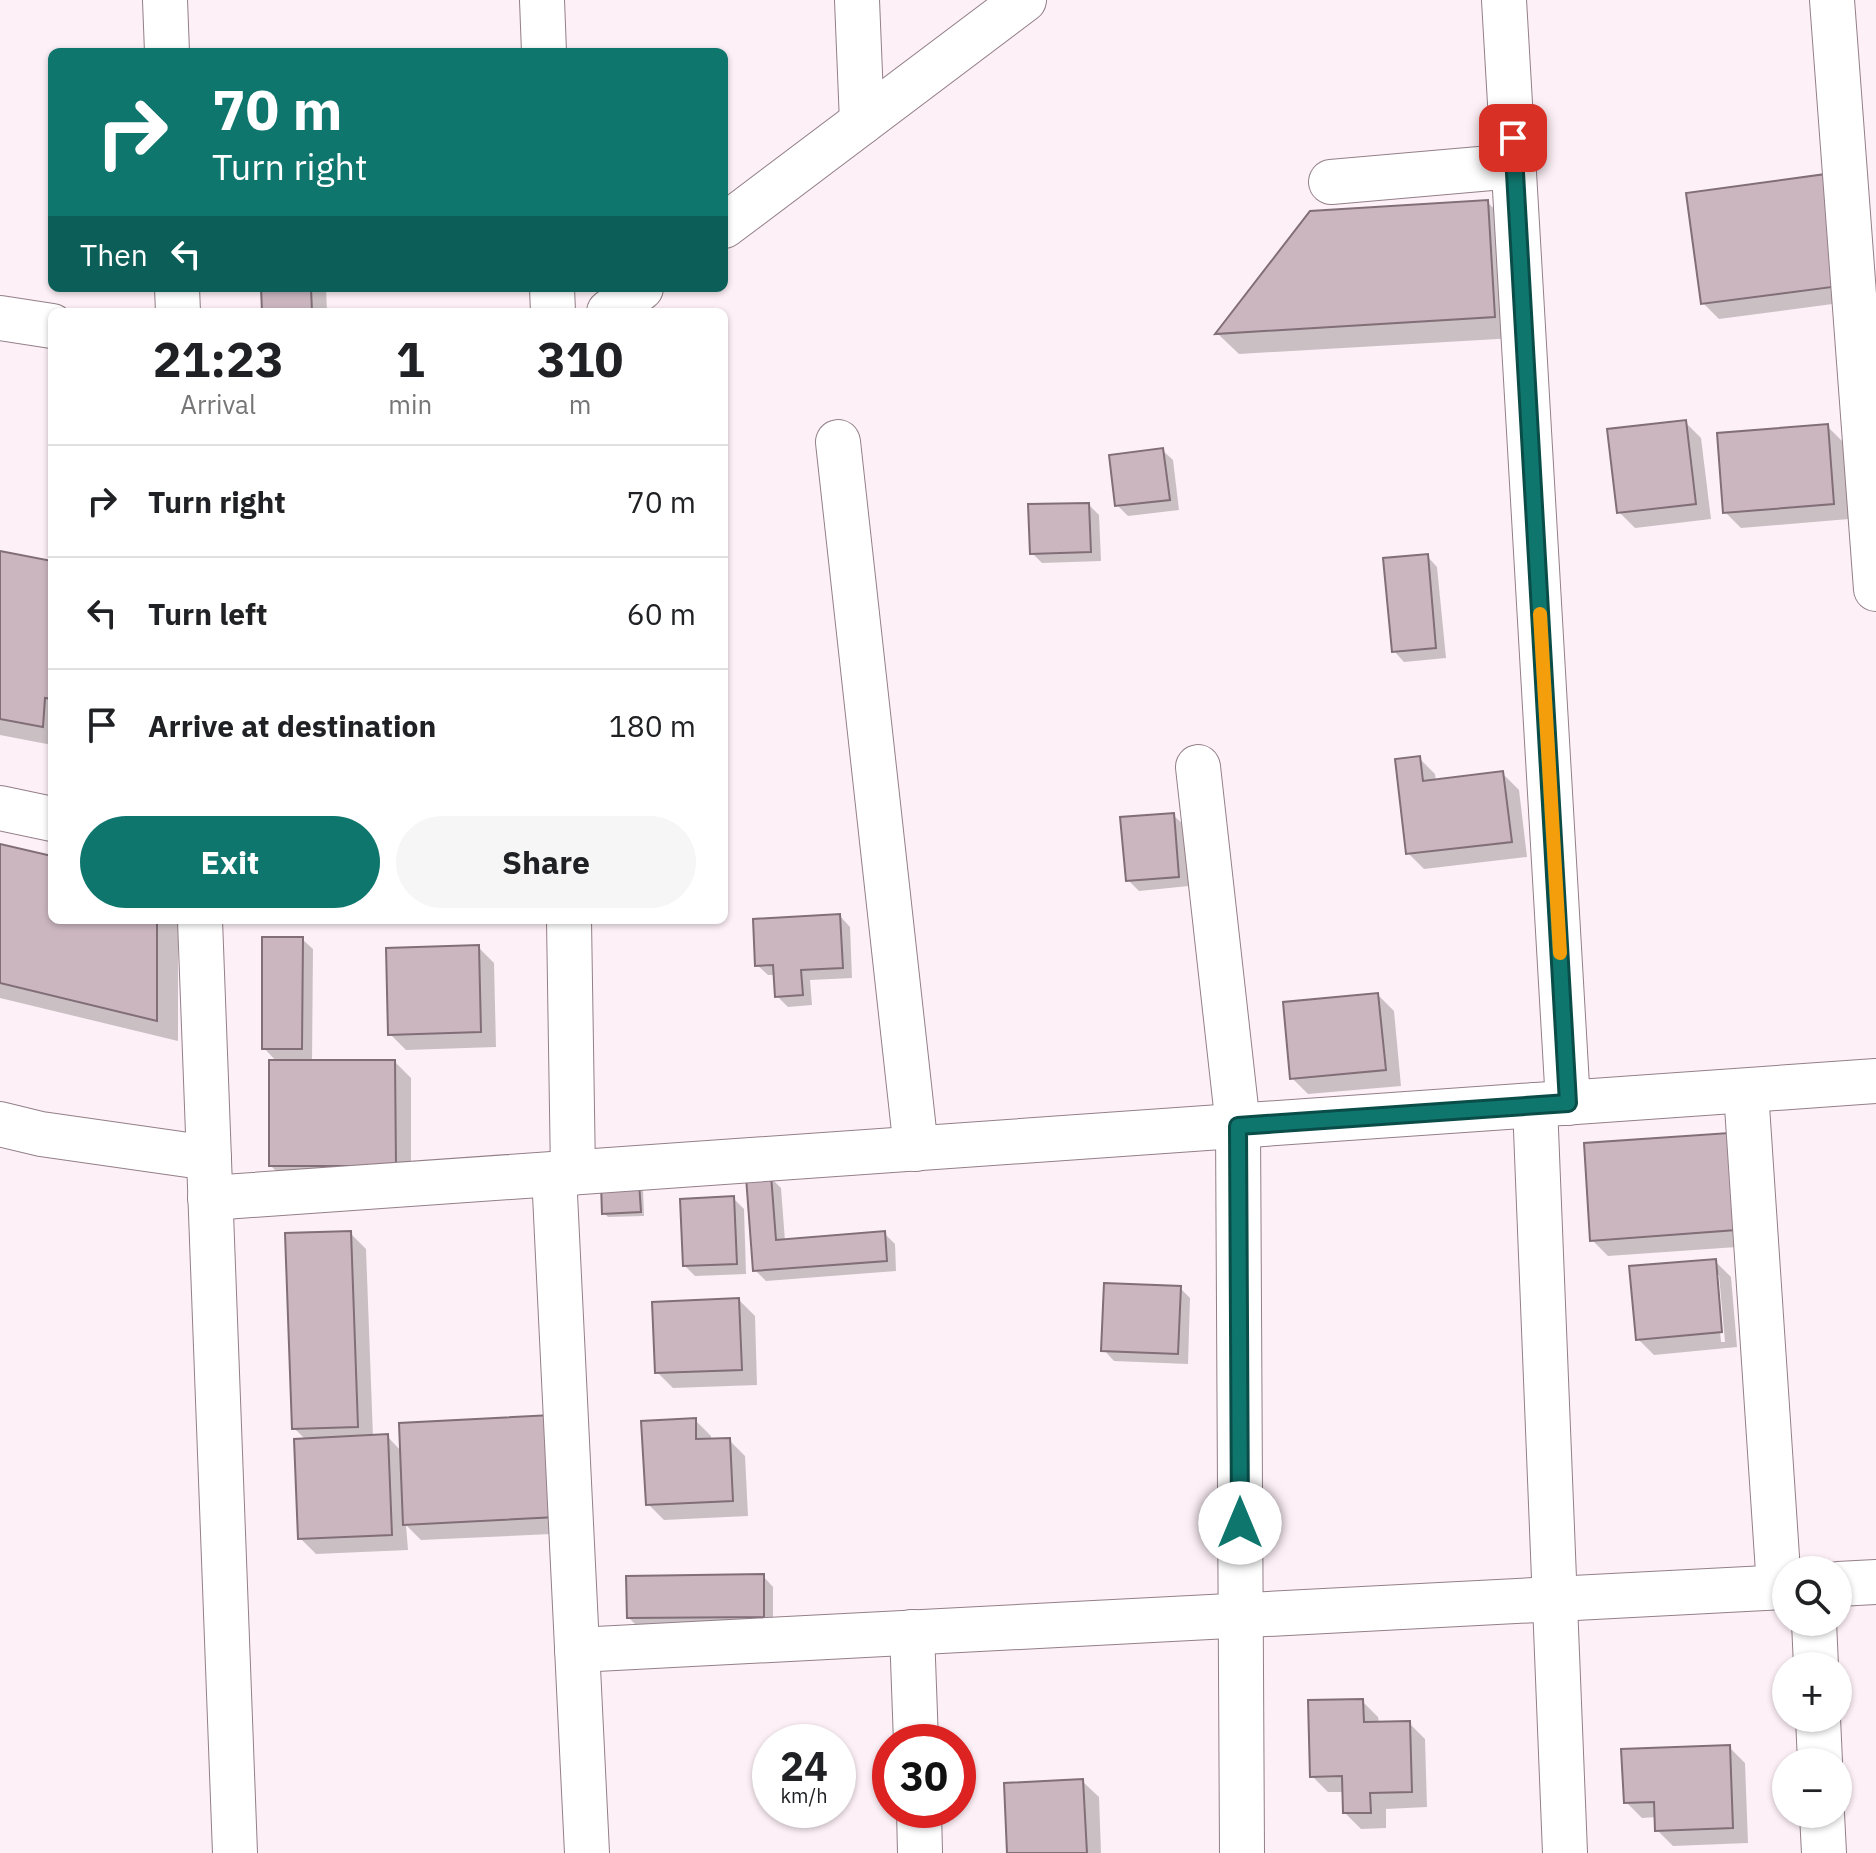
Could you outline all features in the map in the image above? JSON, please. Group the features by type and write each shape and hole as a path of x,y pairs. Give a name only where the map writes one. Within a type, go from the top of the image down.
{"street":[{"path":"165,0 167,48"},
{"path":"542,0 544,48"},
{"path":"857,0 862,122"},
{"path":"728,223 1024,0"},
{"path":"1504,0 1514,166 1552,1104 1555,1599 1565,1853"},
{"path":"1832,0 1876,589"},
{"path":"1331,182 1514,166"},
{"path":"614,308 636,292"},
{"path":"0,318 48,325"},
{"path":"838,442 916,1149"},
{"path":"1198,767 1238,1126 1242,1853"},
{"path":"0,808 48,818"},
{"path":"200,924 235,1853"},
{"path":"569,924 563,1173 577,1650 587,1853"},
{"path":"0,1124 210,1178 563,1173 1876,1081"},
{"path":"1746,1091 1781,1556"},
{"path":"1852,1583 1876,1582"},
{"path":"577,1650 1772,1588"},
{"path":"912,1632 915,1724"},
{"path":"919,1828 920,1853"},
{"path":"1823,1828 1824,1853"}],"building":[{"path":"1826,174 1840,286 1701,304 1686,193"},
{"path":"1488,200 1495,317 1215,334 1310,211"},
{"path":"261,292 311,292 312,308 262,308"},
{"path":"1686,420 1696,504 1617,513 1607,429"},
{"path":"1828,424 1834,504 1723,513 1717,433"},
{"path":"1163,448 1170,500 1115,506 1109,455"},
{"path":"1089,503 1091,552 1030,554 1028,504"},
{"path":"0,551 48,560 48,698 45,698 43,727 0,719"},
{"path":"1428,554 1436,648 1392,652 1383,558"},
{"path":"1420,756 1423,781 1503,771 1512,842 1406,854 1395,759"},
{"path":"1174,813 1179,877 1126,881 1120,817"},
{"path":"0,844 48,855 48,924 157,924 157,1021 0,983"},
{"path":"840,914 843,968 801,970 803,995 775,997 773,965 755,966 753,919"},
{"path":"262,937 303,937 302,1049 262,1049"},
{"path":"479,945 481,1032 388,1035 386,948"},
{"path":"1378,993 1386,1070 1290,1079 1283,1002"},
{"path":"269,1060 395,1060 396,1166 269,1166"},
{"path":"1729,1133 1736,1230 1590,1241 1584,1143"},
{"path":"771,1175 776,1240 885,1231 887,1261 753,1271 746,1177"},
{"path":"639,1182 641,1212 602,1214 601,1184"},
{"path":"734,1196 737,1264 683,1266 680,1199"},
{"path":"351,1231 358,1427 292,1429 285,1233"},
{"path":"1716,1259 1722,1332 1636,1340 1629,1266"},
{"path":"1104,1283 1181,1286 1178,1354 1101,1351"},
{"path":"739,1298 742,1370 655,1373 652,1302"},
{"path":"552,1415 557,1517 403,1525 399,1423"},
{"path":"696,1418 696,1439 730,1438 733,1501 646,1505 641,1421"},
{"path":"388,1434 392,1535 298,1539 294,1439"},
{"path":"764,1574 764,1617 627,1618 626,1576"},
{"path":"1363,1699 1364,1722 1410,1721 1412,1792 1370,1793 1371,1813 1343,1813 1342,1776 1310,1777 1308,1700"},
{"path":"1730,1745 1733,1828 1655,1831 1654,1802 1624,1803 1621,1749"},
{"path":"1083,1779 1087,1853 1007,1853 1004,1783"}],"slow traffic":[{"path":"1540,614 1560,953"}],"route":[{"path":"1240,1523 1238,1126 1568,1103 1513,138"}]}
